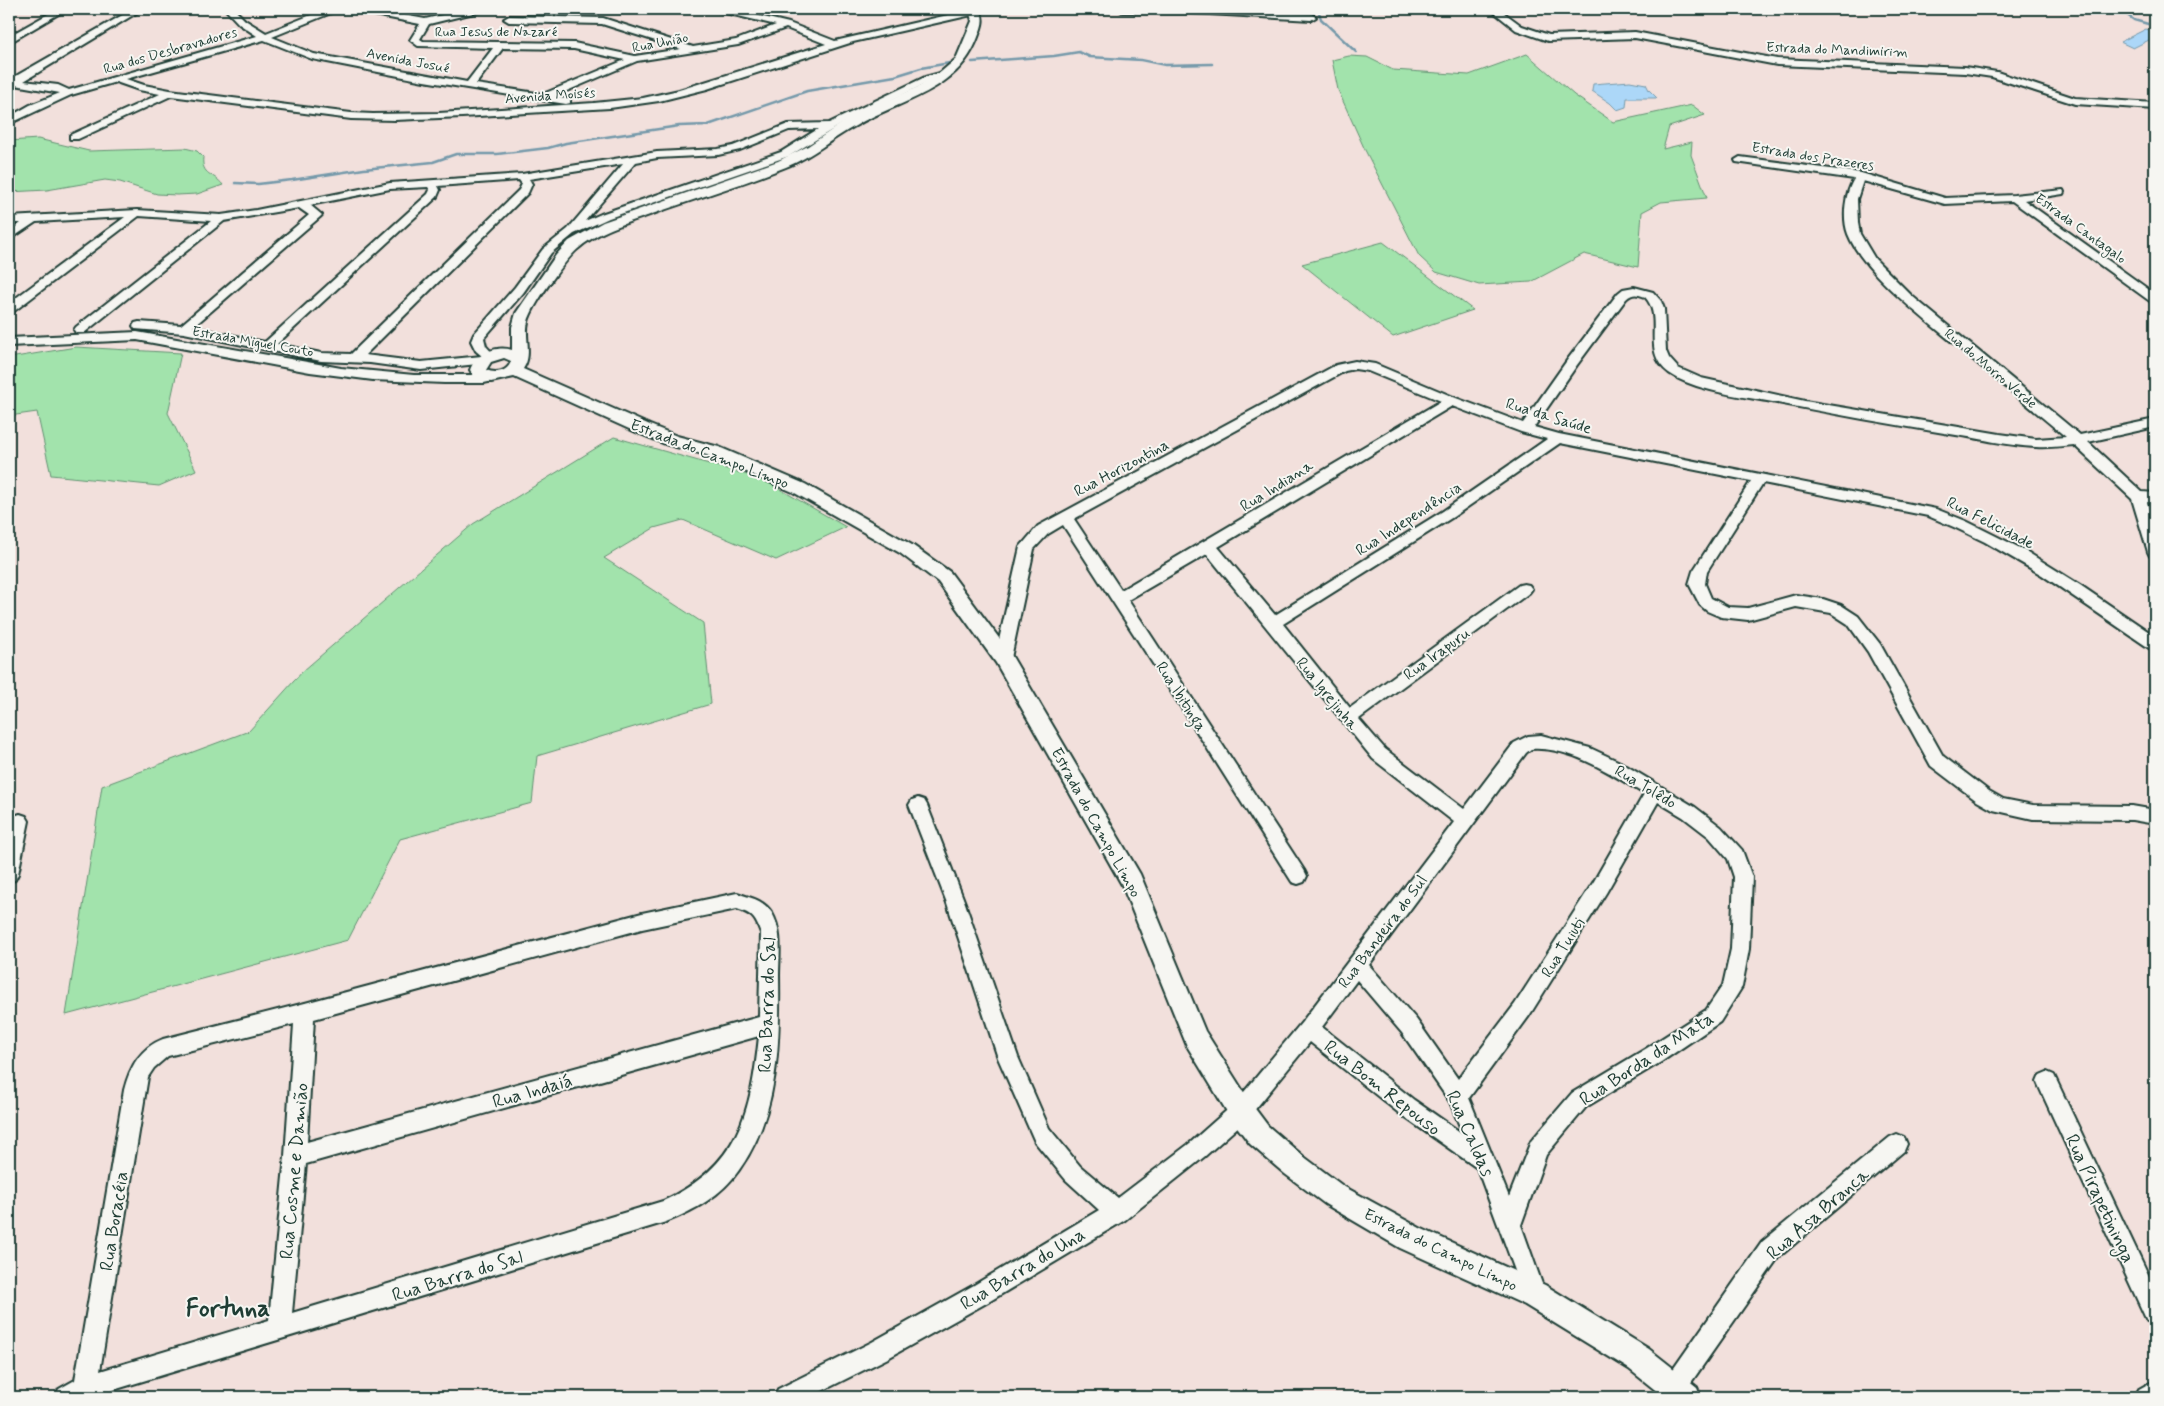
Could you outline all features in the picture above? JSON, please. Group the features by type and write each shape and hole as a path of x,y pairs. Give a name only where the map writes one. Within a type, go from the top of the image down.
{"street":[{"path":"9,40 62,9"},
{"path":"12,82 139,9"},
{"name":"Avenida Josué","path":"229,9 242,22 264,37 290,49 312,56 470,86 595,106"},
{"name":"Rua dos Desbravadores","path":"9,121 68,93 264,37 333,9"},
{"name":"Rua Jesus de Nazaré","path":"359,9 425,22 415,40 421,44 574,46 635,59"},
{"path":"425,22 479,9"},
{"path":"721,9 786,25 834,44"},
{"path":"1122,9 1267,11 1311,17"},
{"name":"Estrada do Mandimirim","path":"1494,9 1519,28 1548,38 1635,35 1777,62 1964,70 1998,75 2053,96 2074,101 2155,106"},
{"path":"486,358 479,366 480,373 492,377 502,376 516,365 521,352 518,334 522,316 562,254 578,240 608,225 795,158 852,122 924,89 952,70 967,51 978,21 975,10"},
{"name":"Avenida Moisés","path":"118,80 142,88 170,93 351,116 381,118 434,117 595,106 639,101 691,90 834,44 975,10"},
{"path":"508,20 602,21 691,49"},
{"name":"Rua União","path":"543,98 635,59 738,42 786,25"},
{"path":"470,86 500,45"},
{"path":"570,232 606,216 785,154 831,126 928,79 944,75"},
{"path":"12,82 58,88 68,93"},
{"path":"74,137 170,93"},
{"path":"9,220 138,213 221,218 390,186 522,177 662,154 718,152 736,148 788,127 831,126"},
{"path":"486,358 477,341 478,336 519,290 547,251 570,232 632,160"},
{"name":"Estrada dos Prazeres","path":"1740,160 1835,171 1860,176 1945,201 2014,198 2059,192"},
{"name":"Rua do Morro Verde","path":"1860,176 1852,199 1852,222 1854,234 1870,261 1908,299 2076,439 2138,497 2155,552"},
{"path":"356,358 524,191 527,184 522,177"},
{"path":"268,346 433,195 435,190 432,184"},
{"name":"Estrada Cantagalo","path":"2014,198 2155,299"},
{"path":"184,329 316,215 301,204"},
{"path":"9,309 138,213"},
{"path":"80,330 221,218"},
{"path":"9,237 34,219"},
{"path":"1526,429 1572,362 1622,296 1626,292 1634,290 1648,293 1656,301 1660,325 1660,351 1663,359 1681,374 1722,388 1870,418 2036,442 2076,439 2155,422"},
{"path":"9,333 130,326 184,329 320,357 356,358 421,366 486,358"},
{"path":"22,342 31,332"},
{"name":"Estrada Miguel Couto","path":"9,342 146,337 276,362 367,375 404,378 484,379 492,377"},
{"name":"Estrada do Campo Limpo","path":"486,358 506,353 516,357 516,365 644,429 671,440 721,454 799,488 906,549 944,577 1003,658 1132,882 1196,1038 1241,1111 1260,1135 1294,1165 1334,1195 1410,1238 1535,1295 1639,1359 1681,1392"},
{"name":"Rua da Saúde","path":"1336,370 1355,365 1371,367 1451,401 1526,429 1558,438 1760,479"},
{"name":"Rua Horizontina","path":"1003,658 1027,547 1042,530 1336,370"},
{"name":"Rua Indiana","path":"1119,598 1209,547 1451,401"},
{"name":"Rua Independência","path":"1273,623 1440,519 1558,438"},
{"path":"1760,479 1700,570 1697,584 1705,601 1719,610 1739,615 1796,601 1823,605 1847,616 1860,627 1874,648 1937,761 1983,796 1999,805 2033,812 2132,813 2155,817"},
{"name":"Rua Felicidade","path":"1760,479 1931,512 1943,516 2011,549 2078,590 2155,644"},
{"path":"2138,497 2155,498"},
{"name":"Rua Ibitinga","path":"1065,517 1298,876"},
{"name":"Rua Igrejinha","path":"1209,547 1379,754 1465,820"},
{"name":"Rua Irapuru","path":"1348,718 1524,589"},
{"name":"Rua Tolêdo","path":"1520,748 1528,743 1541,742 1570,749 1614,767 1689,812 1715,832 1736,855 1743,877"},
{"name":"Rua Bandeira do Sul","path":"1241,1111 1309,1028 1520,748"},
{"name":"Rua Tuiuti","path":"1458,1096 1522,1010 1600,887 1655,792"},
{"path":"918,805 956,903 1008,1058 1038,1127 1056,1154 1073,1173 1117,1212"},
{"path":"9,874 20,822"},
{"name":"Rua Borda da Mata","path":"1510,1225 1538,1148 1580,1100 1713,1016 1725,999 1732,987 1740,949 1743,877"},
{"name":"Rua Barra do Sal","path":"80,1394 279,1329 666,1211 690,1200 708,1188 723,1173 748,1137 757,1110 765,1068 769,1024 770,933 765,919 757,908 737,902 725,902 642,921 305,1012 163,1048 148,1058"},
{"name":"Rua Caldas","path":"1356,964 1409,1026 1458,1096 1510,1225 1535,1295"},
{"name":"Rua Cosme e Damião","path":"279,1329 296,1156 305,1012"},
{"name":"Rua Indaiá","path":"296,1156 769,1024"},
{"name":"Rua Bom Repouso","path":"1309,1028 1407,1107 1484,1161"},
{"name":"Rua Boracéia","path":"80,1394 134,1090 138,1073 148,1058"},
{"name":"Rua Pirapetininga","path":"2047,1082 2155,1313"},
{"name":"Rua Barra do Una","path":"786,1397 880,1350 1117,1212 1197,1150 1241,1111"},
{"name":"Rua Asa Branca","path":"1681,1392 1770,1250 1897,1144"},
{"path":"2147,1397 2155,1392"}],"green space":[{"path":"1527,54 1574,95 1613,122 1692,105 1705,115 1669,127 1663,149 1692,142 1691,155 1707,198 1661,202 1642,212 1638,267 1584,254 1531,282 1479,285 1436,272 1419,256 1365,150 1338,90 1332,60 1349,56 1367,57 1393,70 1469,75"},
{"path":"38,139 89,151 185,148 197,151 203,157 206,171 223,185 197,194 177,195 157,194 120,182 105,180 47,190 9,192 9,141"},
{"path":"1383,242 1473,310 1393,337 1302,264"},
{"path":"76,347 181,353 168,413 196,470 159,486 51,475 37,412 9,416 9,358"},
{"path":"614,437 762,479 846,527 776,560 683,520 654,528 604,558 703,623 711,704 537,756 532,803 400,839 348,940 66,1015 102,786 249,731 303,671 473,524"}],"water":[{"path":"2146,29 2155,32 2155,37 2133,48 2120,42"},
{"path":"1630,81 1646,84 1657,98 1627,98 1626,107 1617,110 1592,91 1593,84"}],"waterway":[{"path":"1318,9 1321,19 1356,52"},
{"path":"2119,9 2134,20 2155,26"},
{"path":"972,62 1054,56 1079,52 1090,57 1141,60 1165,65 1212,64"},
{"path":"235,183 258,184 292,180 364,169 433,162 456,154 497,154 548,148 566,143 679,126 708,125 807,91 895,76 921,68 955,62"}],"district":[{"name":"Fortuna","path":"228,1307"}]}
